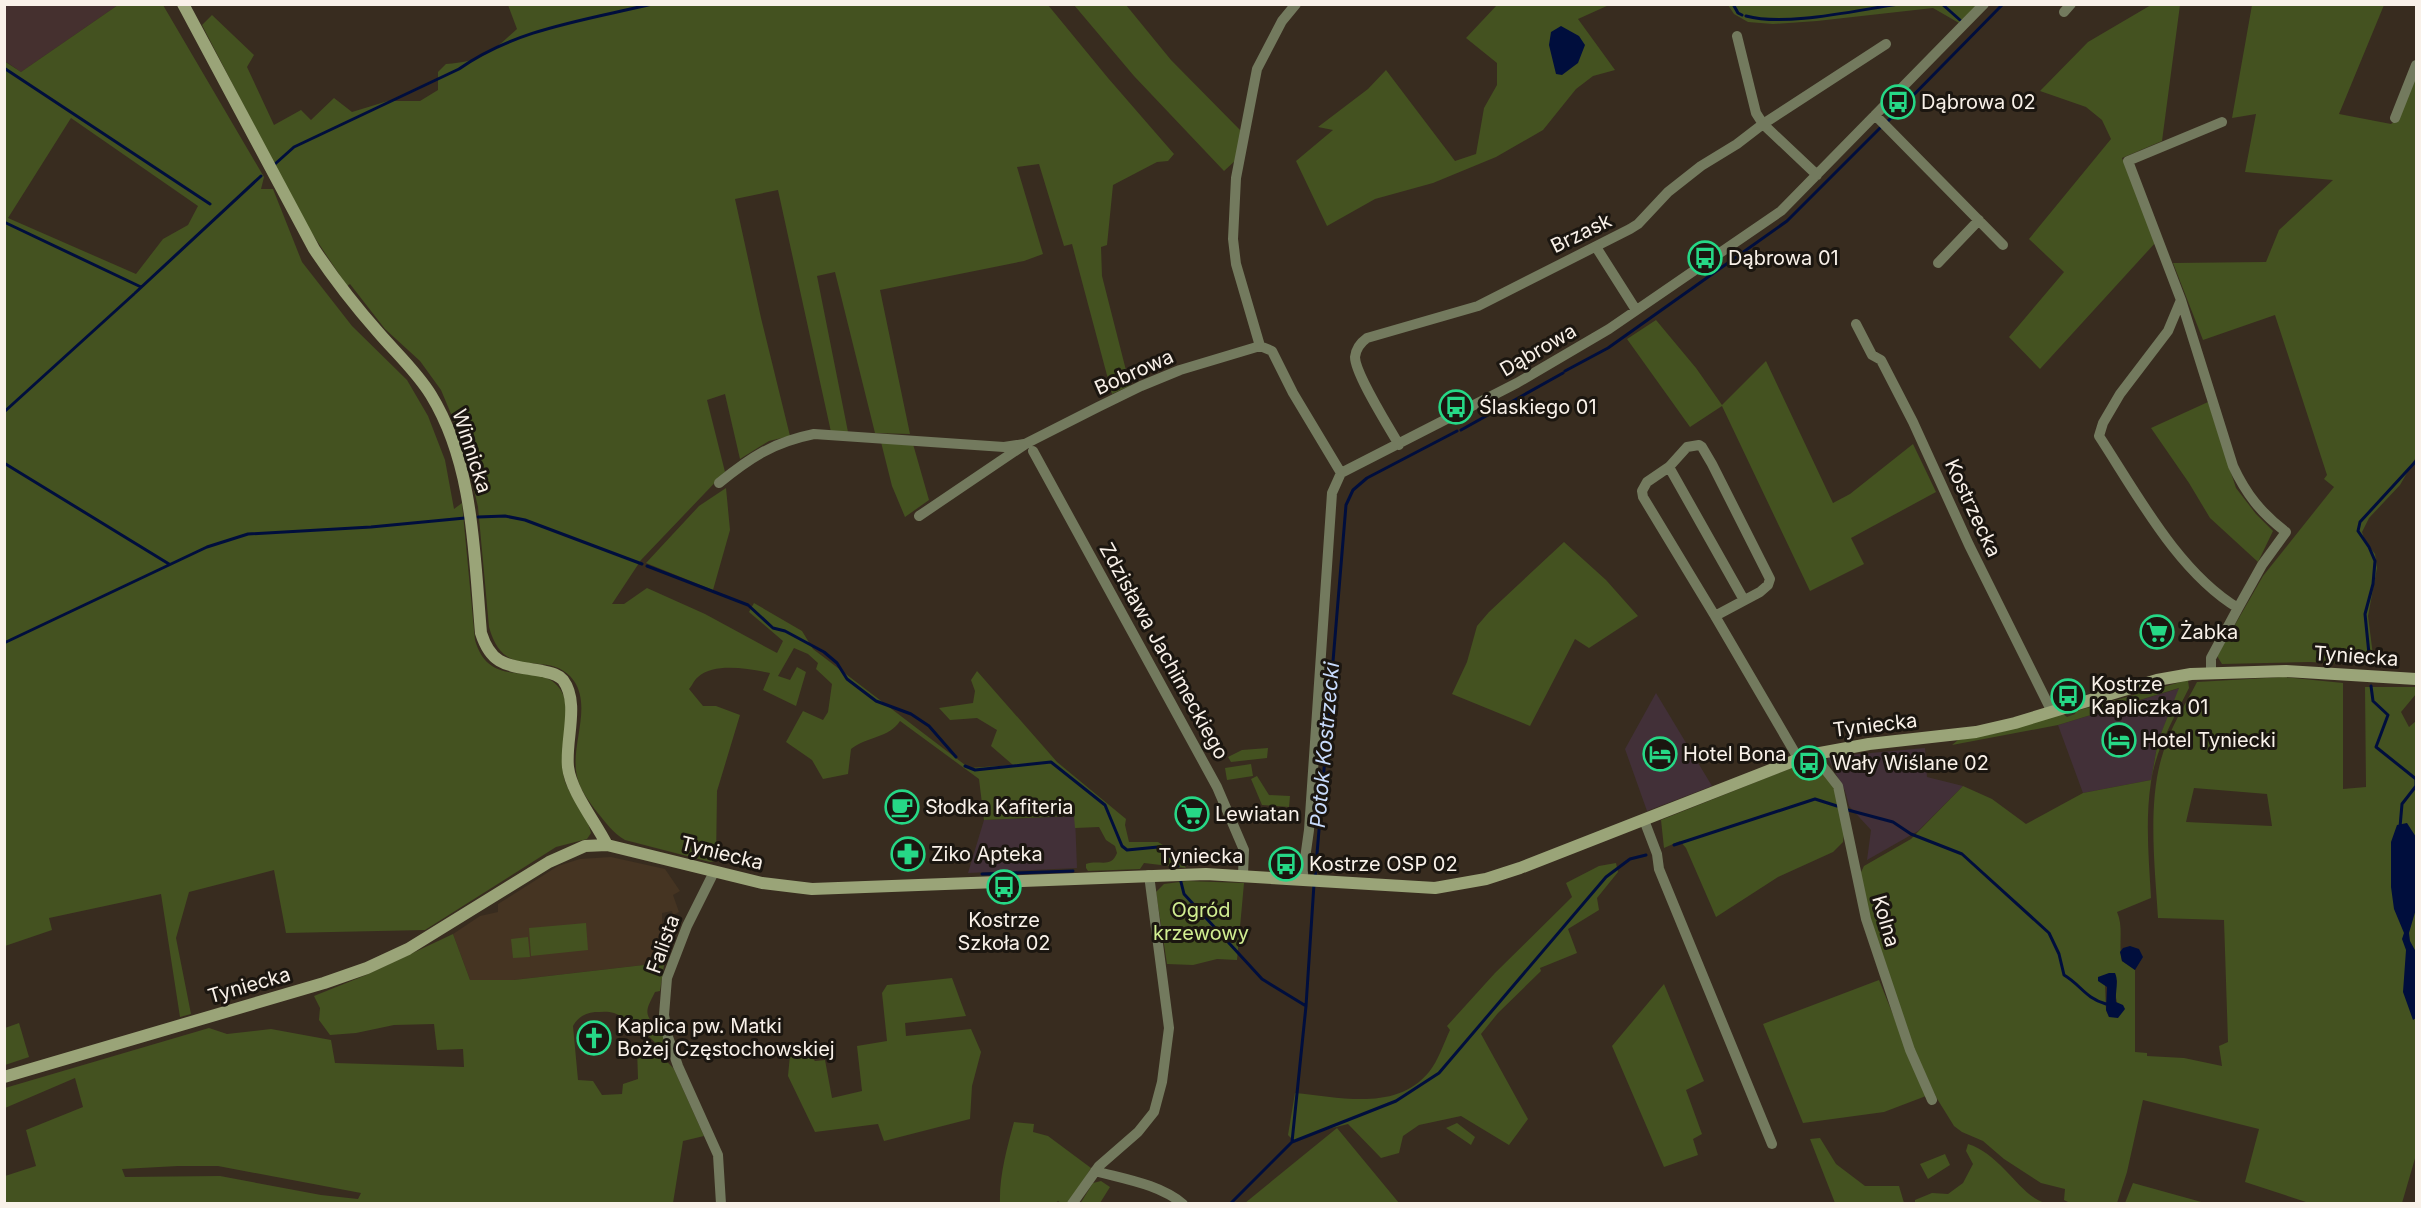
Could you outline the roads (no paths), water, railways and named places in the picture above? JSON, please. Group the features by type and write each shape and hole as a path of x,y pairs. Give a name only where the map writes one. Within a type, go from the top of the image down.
{"street":[{"name":"Winnicka","path":"183,4 314,249 339,285 431,394 447,426 460,466 469,508 482,633 487,650 501,663 550,673 561,678 571,702 568,742 571,784 588,809 607,845"},
{"path":"1296,4 1282,21 1257,69 1236,178 1233,239 1236,264 1260,345 1272,351 1293,393 1341,473 1332,493 1309,830 1312,880"},
{"name":"Dąbrowa","path":"1341,473 1517,383 1609,329 1781,211 1818,175 1881,121 1984,4"},
{"path":"1737,36 1756,113 1763,124 1818,175"},
{"name":"Brzask","path":"1399,445 1356,364 1357,348 1361,342 1367,338 1478,306 1638,224 1668,192 1701,166 1887,44"},
{"path":"2395,118 2416,65"},
{"path":"1881,121 2003,245"},
{"path":"2211,673 2211,658 2262,565 2286,532 2270,520 2244,491 2233,466 2181,300 2128,161 2222,122"},
{"path":"1938,262 1979,220"},
{"path":"1596,247 1636,310"},
{"path":"2181,300 2168,331 2120,394 2103,423 2099,436 2180,558 2205,584 2238,608"},
{"name":"Kostrzecka","path":"1856,324 1872,355 1881,360 1897,391 1969,545 2052,712"},
{"name":"Bobrowa","path":"919,516 1030,447 1141,386 1180,370 1260,345"},
{"name":"Bobrowa","path":"719,483 760,452 794,438 814,434 1030,447"},
{"path":"1715,616 1760,592 1768,585 1770,579 1712,464 1702,447 1694,445 1687,447 1669,467 1642,487 1643,497 1798,758"},
{"name":"Zdzisława Jachimeckiego","path":"1030,447 1213,778 1244,850 1244,875"},
{"path":"1669,467 1744,600"},
{"name":"Tyniecka","path":"4,1077 324,983 367,968 408,949 549,862 585,846 607,845 782,887 812,889 1149,875 1244,875 1423,888 1463,884 1521,868 1798,758 1869,744 1976,732 2015,723 2138,685 2176,676 2286,671 2416,679"},
{"name":"Kolna","path":"1813,754 1838,786 1866,919 1910,1050 1932,1100"},
{"path":"1644,820 1657,854 1659,869 1772,1144"},
{"name":"Falista","path":"714,872 687,926 667,978 664,1015 668,1037 678,1066 718,1155 721,1203"},
{"path":"1072,1203 1095,1171 1137,1132 1154,1112 1162,1082 1169,1028 1149,875"},
{"path":"1095,1171 1156,1188 1173,1195 1184,1203"}],"waterway":[{"path":"275,164 294,147 459,69 504,44 577,21 652,4"},
{"path":"1733,4 1738,13 1742,15"},
{"path":"1746,16 1762,19 1801,19 1899,4"},
{"path":"1942,4 1960,20"},
{"name":"Potok Kostrzecki","path":"1886,123 2003,4"},
{"path":"4,68 210,204"},
{"name":"Potok Kostrzecki","path":"1565,371 1608,348 1787,221 1881,127"},
{"path":"135,293 261,176"},
{"path":"4,222 141,287"},
{"path":"4,412 134,294"},
{"name":"Potok Kostrzecki","path":"1461,430 1563,373"},
{"name":"Potok Kostrzecki","path":"1315,878 1346,505 1353,490 1367,478 1457,431"},
{"path":"2370,664 2365,614 2373,584 2375,561 2358,531 2360,522 2416,461"},
{"path":"4,463 169,564"},
{"path":"478,517 505,516 525,520 642,564"},
{"path":"4,643 207,547 248,534 371,527 465,518"},
{"path":"647,566 748,605 773,628 785,631 824,652 837,663 847,679 876,701 911,714 929,726 956,757"},
{"path":"2371,686 2373,701 2388,715 2376,747 2416,779 2416,786 2402,804 2400,827"},
{"path":"965,766 975,770 1051,762 1105,805 1122,846 1127,850 1158,847 1174,859 1178,866"},
{"path":"1674,845 1815,799 1837,806"},
{"path":"1848,810 1893,822 1911,834 1962,854 2049,933 2059,954 2064,975 2088,995 2106,1004"},
{"path":"1292,1142 1396,1101 1439,1073 1606,877 1630,859 1646,855"},
{"path":"982,874 1073,871"},
{"path":"1181,882 1184,894 1262,979 1306,1006"},
{"name":"Potok Kostrzecki","path":"1230,1204 1292,1142 1306,1006 1314,884"}],"place":[{"name":"Dąbrowa 02","path":"1898,102"},
{"name":"Dąbrowa 01","path":"1705,258"},
{"name":"Ślaskiego 01","path":"1456,407"},
{"name":"Żabka","path":"2157,632"},
{"name":"Kostrze Kapliczka 01","path":"2068,696"},
{"name":"Hotel Tyniecki","path":"2119,740"},
{"name":"Hotel Bona","path":"1660,754"},
{"name":"Wały Wiślane 02","path":"1809,763"},
{"name":"Słodka Kafiteria","path":"902,807"},
{"name":"Lewiatan","path":"1192,814"},
{"name":"Ziko Apteka","path":"908,854"},
{"name":"Kostrze OSP 02","path":"1286,864"},
{"name":"Kostrze Szkoła 02","path":"1004,887"},
{"name":"Kaplica pw. Matki Bożej Częstochowskiej","path":"594,1038"}],"park label":[{"name":"Ogród krzewowy","path":"1201,922"}]}
